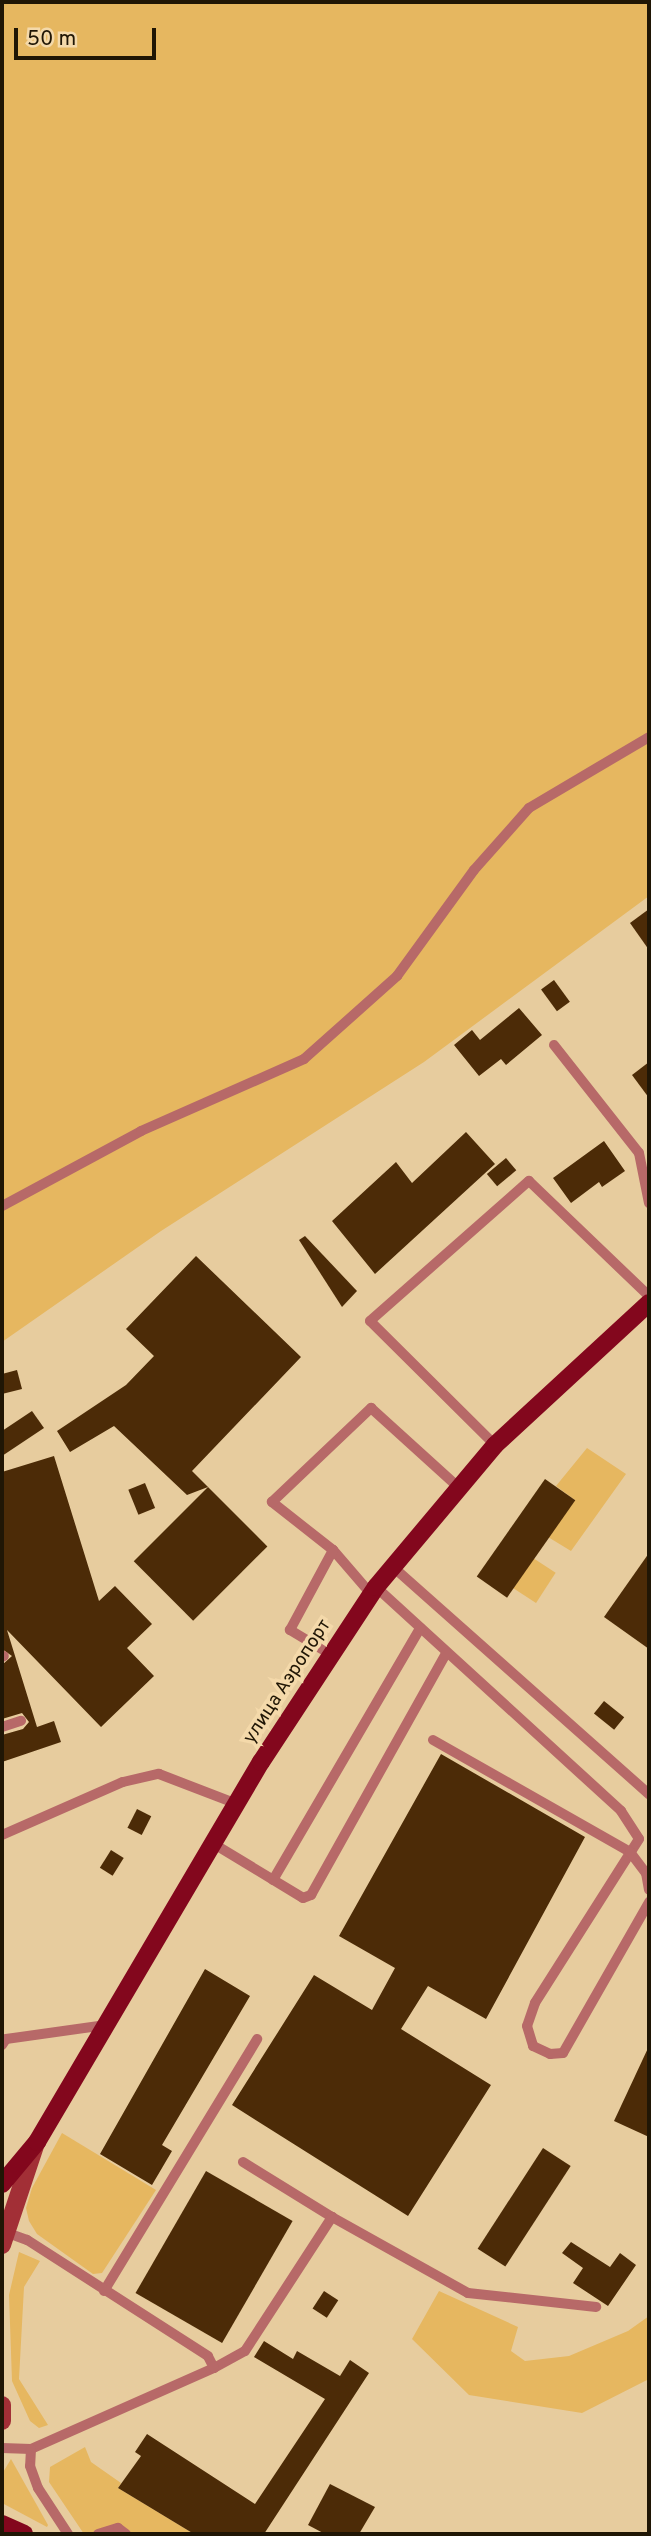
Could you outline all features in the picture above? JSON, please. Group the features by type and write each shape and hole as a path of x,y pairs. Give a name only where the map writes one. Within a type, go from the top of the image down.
{"main road":[{"name":"улица Аэропорт","path":"2,2184 37,2141 237,1804 330,1654 373,1591 495,1444 649,1303"},
{"name":"улица Аэропорт","path":"3,2238 37,2141"},
{"path":"2,2405 2,2421"},
{"path":"2,2524 24,2534"}],"lane":[{"path":"2,1206 141,1131 304,1059 397,976 474,870 529,807 649,737"},
{"path":"554,1045 639,1153 649,1203"},
{"path":"495,1444 370,1321 528,1181 649,1296"},
{"path":"458,1487 371,1408 272,1502 333,1550 373,1591 420,1628 621,1811 639,1839 535,2003 527,2026 533,2046 550,2054 563,2053 649,1902"},
{"path":"330,1654 290,1630 333,1550"},
{"path":"392,1566 649,1794"},
{"path":"273,1880 420,1628"},
{"path":"214,1844 303,1898 312,1895 446,1653"},
{"path":"2,1727 21,1721"},
{"path":"433,1740 630,1852 646,1873 649,1890"},
{"path":"2,1835 123,1782 159,1774 237,1804"},
{"path":"2,2045 6,2039 106,2025"},
{"path":"104,2291 257,2039"},
{"path":"243,2162 332,2217 468,2293 596,2307"},
{"path":"2,2448 31,2449 214,2368 245,2351 332,2217"},
{"path":"3,2238 27,2240 208,2356 214,2368"},
{"path":"31,2449 30,2466 38,2488 68,2534"},
{"path":"98,2534 118,2528 126,2534"}],"shaded area":[{"path":"2,2 649,2 649,896 424,1062 161,1231 2,1342"},
{"path":"587,1448 626,1474 571,1551 548,1537 575,1500 556,1486"},
{"path":"533,1558 556,1573 536,1603 513,1588"},
{"path":"62,2133 156,2190 102,2273 93,2274 37,2234 29,2221 26,2208 32,2188"},
{"path":"19,2252 40,2261 24,2287 19,2379 48,2425 39,2428 30,2421 12,2381 9,2295"},
{"path":"439,2291 518,2327 511,2351 525,2361 569,2356 628,2331 649,2316 649,2379 582,2413 469,2395 412,2339"},
{"path":"85,2447 91,2462 121,2483 118,2488 194,2534 84,2534 49,2482 50,2467"},
{"path":"11,2459 47,2527 2,2503 2,2474"}],"building":[{"path":"649,909 649,950 630,923"},
{"path":"554,980 570,1002 557,1011 541,989"},
{"path":"519,1008 542,1035 506,1065 501,1059 479,1076 454,1045 472,1030 480,1040"},
{"path":"649,1062 649,1098 632,1075"},
{"path":"466,1132 495,1164 375,1274 332,1221 396,1162 412,1183"},
{"path":"604,1141 625,1171 602,1187 599,1182 571,1203 553,1178"},
{"path":"506,1158 516,1170 497,1186 487,1174"},
{"path":"305,1236 357,1291 342,1307 299,1240"},
{"path":"196,1256 301,1357 192,1471 208,1487 187,1495 114,1426 70,1452 57,1431 126,1385 154,1356 126,1329"},
{"path":"17,1370 22,1389 2,1394 2,1374"},
{"path":"32,1411 44,1428 2,1456 2,1431"},
{"path":"54,1456 99,1601 115,1586 152,1624 127,1648 154,1676 101,1727 7,1630 37,1727 54,1721 61,1742 2,1762 2,1735 23,1729 29,1722 22,1713 2,1719 2,1665 12,1656 2,1649 2,1472"},
{"path":"545,1479 575,1500 507,1598 477,1576"},
{"path":"145,1483 155,1508 138,1515 128,1490"},
{"path":"208,1487 267,1546 193,1621 134,1561"},
{"path":"649,1553 649,1649 604,1617"},
{"path":"604,1701 624,1717 614,1730 594,1713"},
{"path":"441,1754 585,1837 486,2019 428,1986 401,2029 491,2085 408,2216 232,2105 314,1975 372,2010 395,1968 339,1936"},
{"path":"137,1809 151,1816 142,1835 127,1828"},
{"path":"111,1850 124,1858 113,1876 100,1868"},
{"path":"205,1969 250,1996 162,2145 172,2151 152,2185 100,2154"},
{"path":"649,2046 649,2137 614,2121"},
{"path":"543,2148 571,2166 505,2267 478,2249"},
{"path":"206,2171 293,2221 222,2343 136,2293"},
{"path":"571,2242 610,2267 620,2253 636,2265 608,2306 573,2283 583,2268 562,2253"},
{"path":"324,2291 338,2300 327,2318 313,2309"},
{"path":"264,2341 293,2359 297,2351 340,2376 350,2360 369,2373 264,2534 194,2534 118,2488 141,2456 135,2452 147,2434 255,2504 325,2399 254,2357"},
{"path":"330,2484 375,2507 359,2534 325,2534 308,2525"}]}
